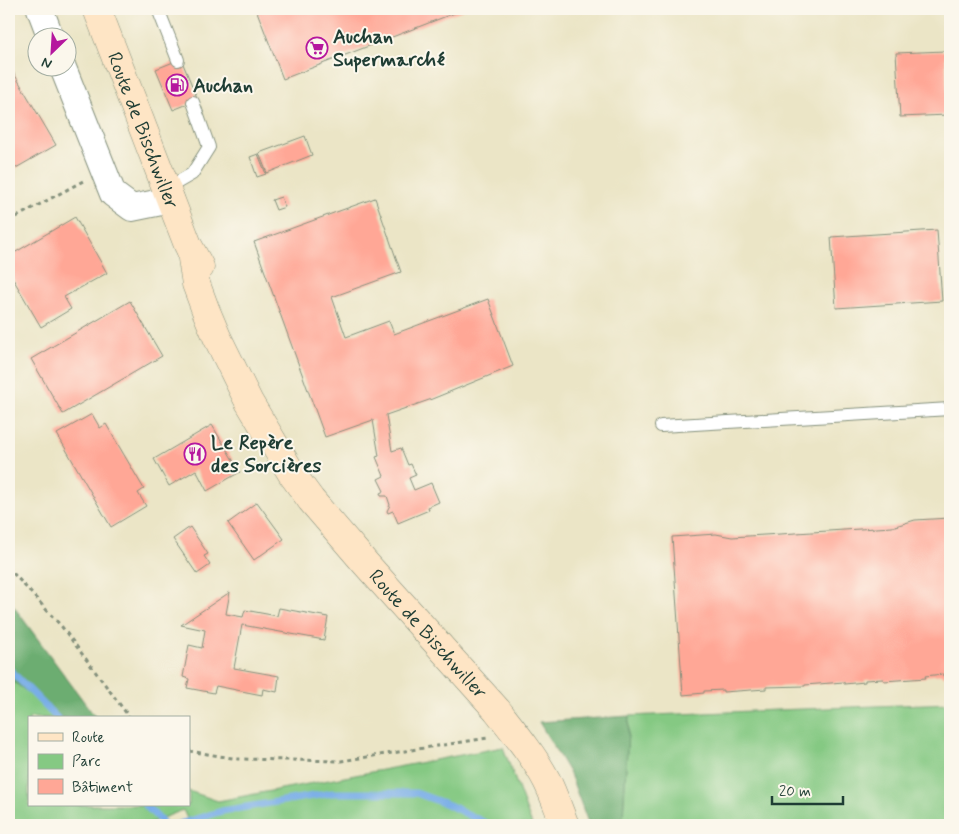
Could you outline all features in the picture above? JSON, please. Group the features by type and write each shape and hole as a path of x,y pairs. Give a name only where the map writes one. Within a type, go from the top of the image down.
{"street":[{"path":"40,9 47,28"},
{"name":"Route de Bischwiller","path":"97,9 191,252 196,284 206,311 249,402 292,474 311,500 497,710 516,734 547,780 565,825"},
{"path":"67,78 112,194 132,208 169,195"}],"lane":[{"path":"158,9 178,60"},
{"path":"169,195 192,174 209,147 193,102"},
{"path":"661,426 950,410"}],"path":[{"path":"9,221 89,178 110,187"},
{"path":"9,566 13,573 62,627 129,716"},
{"path":"190,750 238,759 341,761 490,738"}],"green space":[{"path":"9,600 95,716 59,716 9,678"},
{"path":"9,678 59,716 28,716 28,806 190,806 190,791 218,801 503,747 532,825 190,825 183,810 145,825 9,825"},
{"path":"950,703 950,825 626,825 623,817 629,716"},
{"path":"629,716 623,817 626,825 589,825 570,774 539,722"}],"building":[{"name":"Auchan Supermarché","path":"256,9 465,9 283,79"},
{"path":"945,51 948,115 900,117 896,53"},
{"name":"Auchan","path":"181,59 198,100 173,110 156,69"},
{"path":"9,65 56,145 9,172"},
{"path":"305,136 312,155 267,173 259,153"},
{"path":"258,154 266,174 257,177 250,157"},
{"path":"281,197 285,207 276,210 272,200"},
{"path":"375,198 401,272 332,297 346,337 389,321 394,334 488,299 513,366 432,399 386,415 392,451 401,448 408,465 411,464 416,475 409,478 414,490 431,483 439,502 428,507 429,510 398,523 393,511 388,513 387,511 390,505 387,496 381,496 380,493 384,491 378,479 384,476 376,457 379,456 373,420 325,437 254,242"},
{"path":"75,217 107,273 64,297 71,309 41,327 9,272 9,256"},
{"path":"937,230 942,301 836,308 831,237"},
{"path":"130,301 162,356 63,414 31,359"},
{"path":"92,414 100,428 106,424 144,489 138,493 146,506 111,527 57,434"},
{"name":"Le Repère des Sorcières","path":"212,425 240,472 207,491 196,470 169,486 154,459"},
{"path":"257,502 284,539 254,560 228,523"},
{"path":"950,518 950,676 943,676 943,674 925,676 926,678 884,681 883,679 865,680 865,682 844,684 844,682 723,692 723,690 704,691 704,693 683,695 672,537 716,534 732,537 892,527 915,520"},
{"path":"190,527 208,554 204,556 210,565 197,574 173,539"},
{"path":"230,592 226,614 243,617 245,610 277,616 279,608 328,617 324,640 242,625 234,668 279,676 277,692 263,689 262,695 216,686 214,693 187,688 189,679 183,677 189,645 202,648 205,630 181,625"}],"waterway":[{"path":"9,669 55,716"},
{"path":"176,825 222,811 332,793 416,793 449,805 489,825"},
{"path":"146,806 165,825"}],"place":[{"name":"Auchan Supermarché","path":"317,48"},
{"name":"Auchan","path":"177,85"},
{"name":"Le Repère des Sorcières","path":"195,454"}]}
